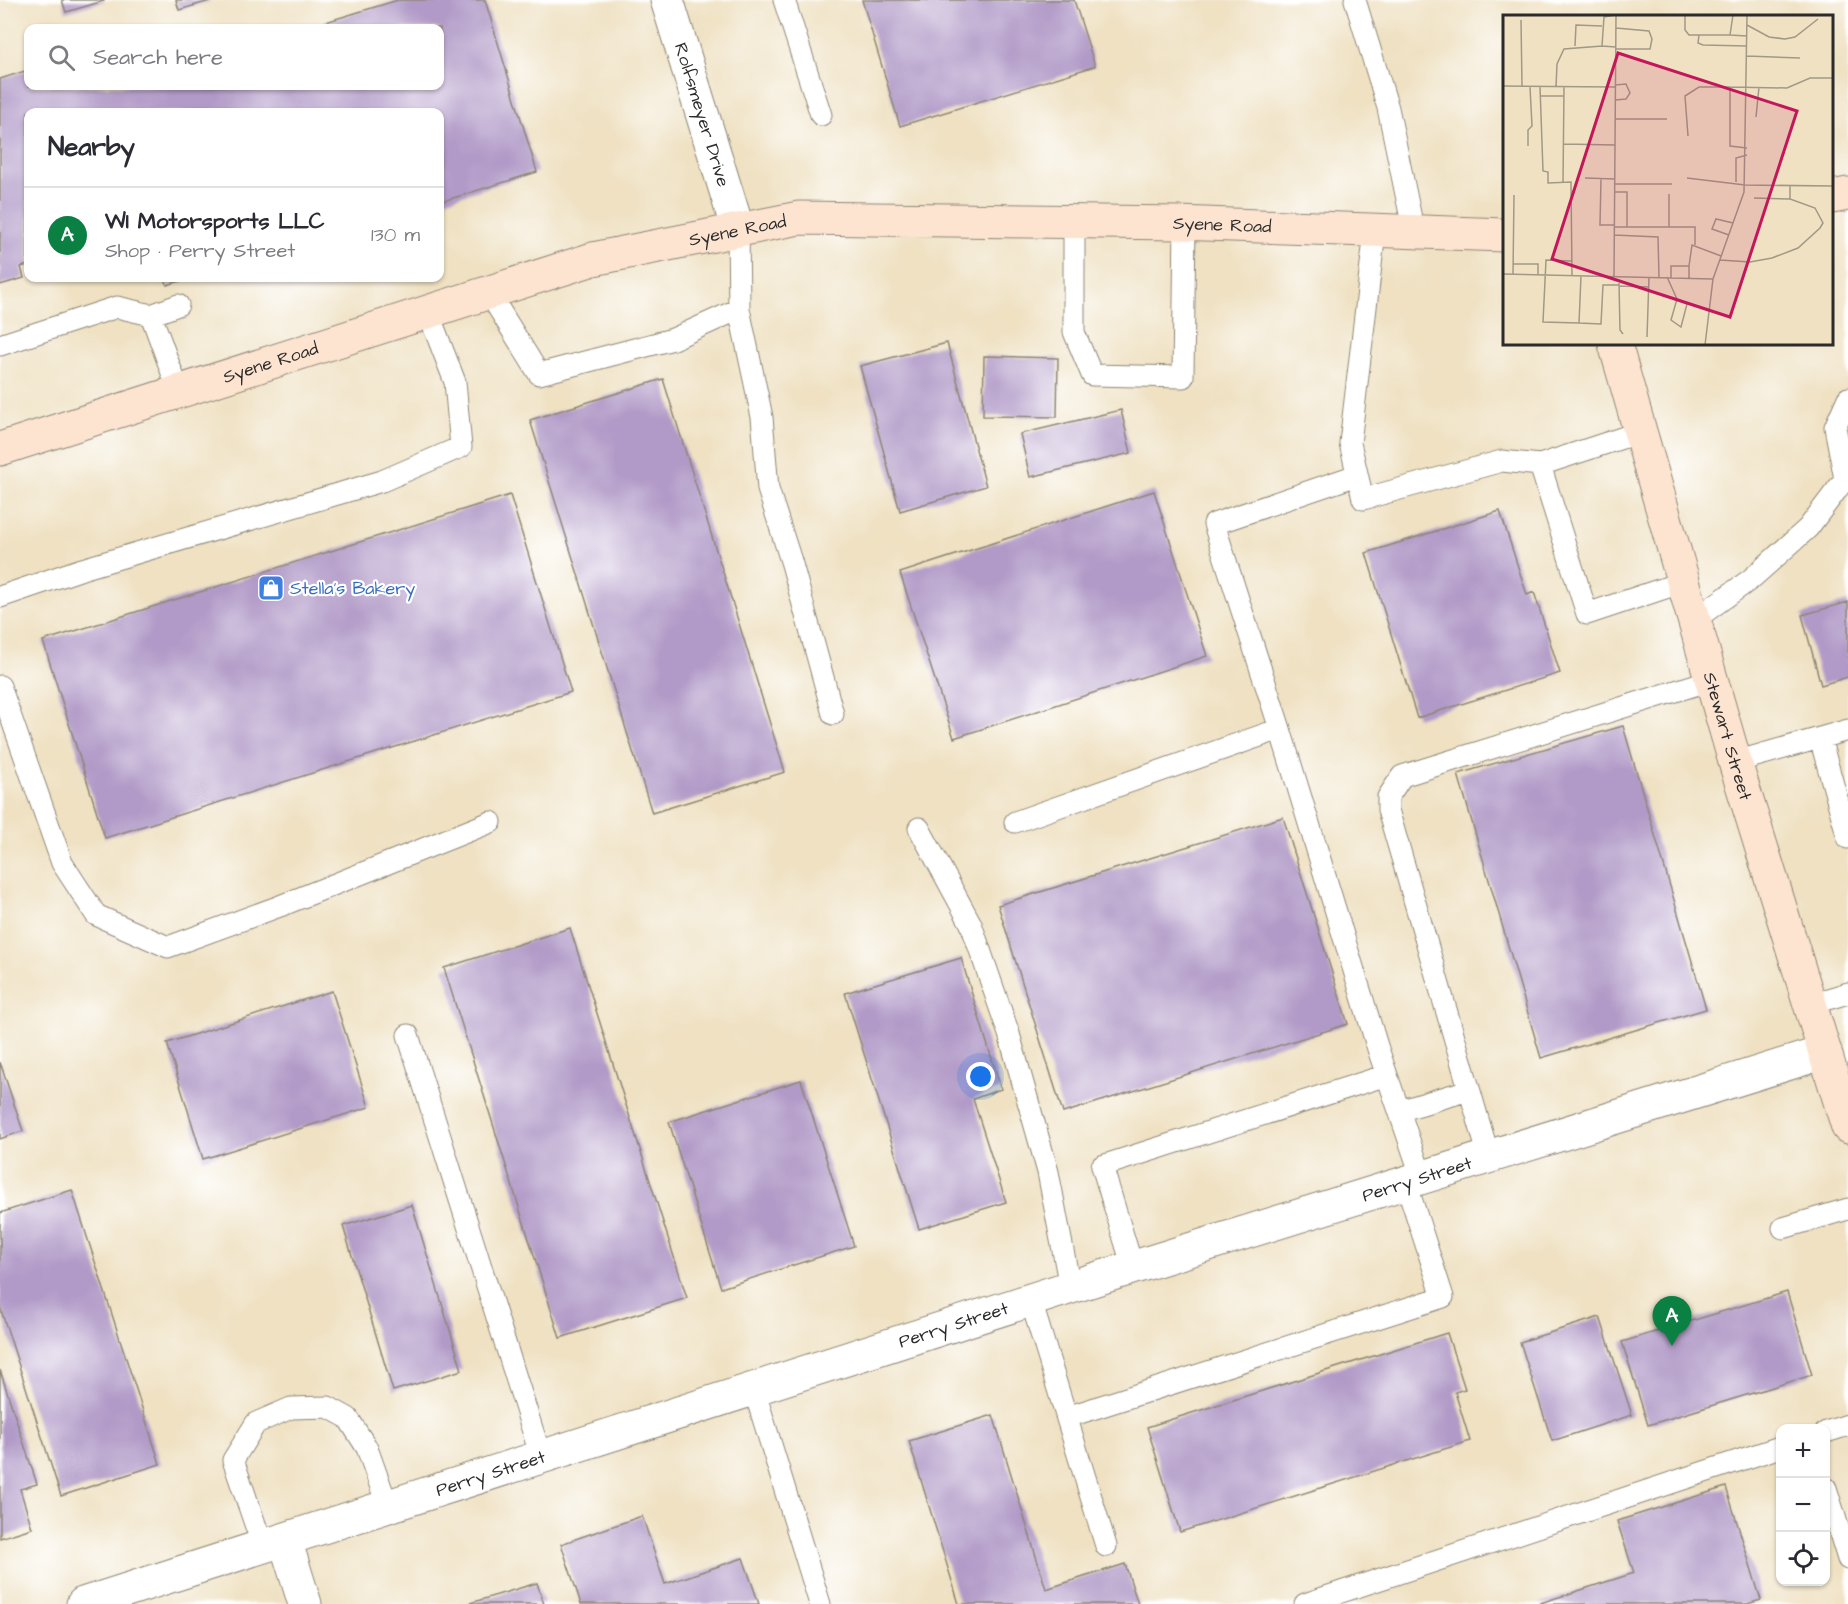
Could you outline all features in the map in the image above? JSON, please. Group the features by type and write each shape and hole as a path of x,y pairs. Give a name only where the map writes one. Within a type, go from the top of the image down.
{"street":[{"name":"Rolfsmeyer Drive","path":"666,0 738,230"},
{"path":"1833,196 1848,194"},
{"name":"Syene Road","path":"0,449 593,259 799,218 1185,223 1503,235"},
{"name":"Stewart Street","path":"1615,345 1735,762 1848,1127"},
{"name":"Perry Street","path":"83,1604 1070,1287 1826,1052"},
{"path":"274,1544 305,1604"}],"lane":[{"path":"784,0 821,115"},
{"path":"1355,0 1388,108 1414,233"},
{"path":"1074,221 1074,332 1092,375 1183,377 1185,223"},
{"path":"738,230 739,309 762,417 768,489 792,564 833,714"},
{"path":"1375,231 1350,443 1362,499 1502,461 1540,465 1640,432"},
{"path":"489,293 539,374 673,339 739,309"},
{"path":"0,345 117,307 151,315 178,305"},
{"path":"0,597 82,569 382,481 461,447 455,382 428,312"},
{"path":"151,315 179,392"},
{"path":"1694,620 1751,579 1809,528 1846,479 1835,428 1848,398"},
{"path":"1540,465 1587,614 1683,582"},
{"path":"1067,1417 1443,1297 1399,1111 1214,525 1357,476"},
{"path":"1489,1157 1388,810 1388,798 1402,776 1711,680"},
{"path":"0,686 62,863 96,915 168,947 280,906 491,822"},
{"path":"1015,822 1280,729"},
{"path":"1735,762 1848,730"},
{"path":"1820,738 1848,838"},
{"path":"919,828 971,924 1009,1034 1048,1172 1070,1287"},
{"path":"1811,1004 1848,993"},
{"path":"408,1035 541,1457"},
{"path":"1133,1268 1102,1166 1387,1075"},
{"path":"1399,1111 1469,1090"},
{"path":"1783,1228 1848,1209"},
{"path":"1031,1301 1106,1546"},
{"path":"754,1389 820,1604"},
{"path":"274,1544 233,1460 256,1424 291,1408 328,1407 348,1418 367,1448 388,1507"},
{"path":"1830,1431 1848,1425"},
{"path":"1305,1604 1776,1448"},
{"path":"1830,1501 1848,1559"}],"building":[{"path":"62,0 104,0 104,1 66,12"},
{"path":"176,0 210,0 210,1 179,10"},
{"path":"398,0 485,0 537,172 444,201 444,108 24,108 24,266 21,267 24,278 0,285 0,79 24,71 24,90 444,90 444,24 319,24"},
{"path":"862,0 1074,0 1095,66 900,126"},
{"path":"947,343 986,486 900,511 860,366"},
{"path":"984,356 1058,358 1057,417 983,416"},
{"path":"663,379 785,772 652,813 530,420"},
{"path":"1121,410 1131,453 1030,477 1020,434"},
{"path":"1154,491 1207,656 954,738 900,573"},
{"path":"510,495 571,692 105,838 43,641"},
{"path":"1500,511 1527,595 1534,592 1560,673 1417,718 1366,553"},
{"path":"1848,602 1848,677 1821,685 1802,615"},
{"path":"1623,726 1706,1009 1541,1058 1458,774"},
{"path":"1283,817 1348,1024 1063,1113 998,905"},
{"path":"570,928 687,1298 560,1338 444,968"},
{"path":"961,958 1001,1089 973,1099 1006,1202 919,1229 845,993"},
{"path":"332,991 369,1107 203,1159 167,1043"},
{"path":"0,1062 23,1131 0,1139"},
{"path":"801,1080 854,1246 721,1288 669,1122"},
{"path":"72,1190 160,1464 61,1496 0,1307 0,1213"},
{"path":"412,1205 462,1370 393,1391 343,1226"},
{"path":"1787,1292 1812,1375 1648,1425 1622,1342"},
{"path":"1600,1317 1632,1415 1552,1441 1520,1342"},
{"path":"1447,1333 1465,1389 1455,1392 1470,1441 1180,1532 1147,1427"},
{"path":"0,1370 37,1484 20,1489 32,1528 0,1538"},
{"path":"993,1415 1046,1589 1125,1564 1138,1604 959,1604 909,1441"},
{"path":"1726,1487 1761,1600 1747,1604 1537,1604 1634,1573 1617,1521"},
{"path":"642,1516 665,1584 743,1558 759,1604 581,1604 561,1544"},
{"path":"537,1583 544,1604 470,1604 470,1603"}],"place":[{"name":"Stella's Bakery","path":"271,588"},
{"name":"WI Motorsports LLC","path":"1672,1346"}]}
